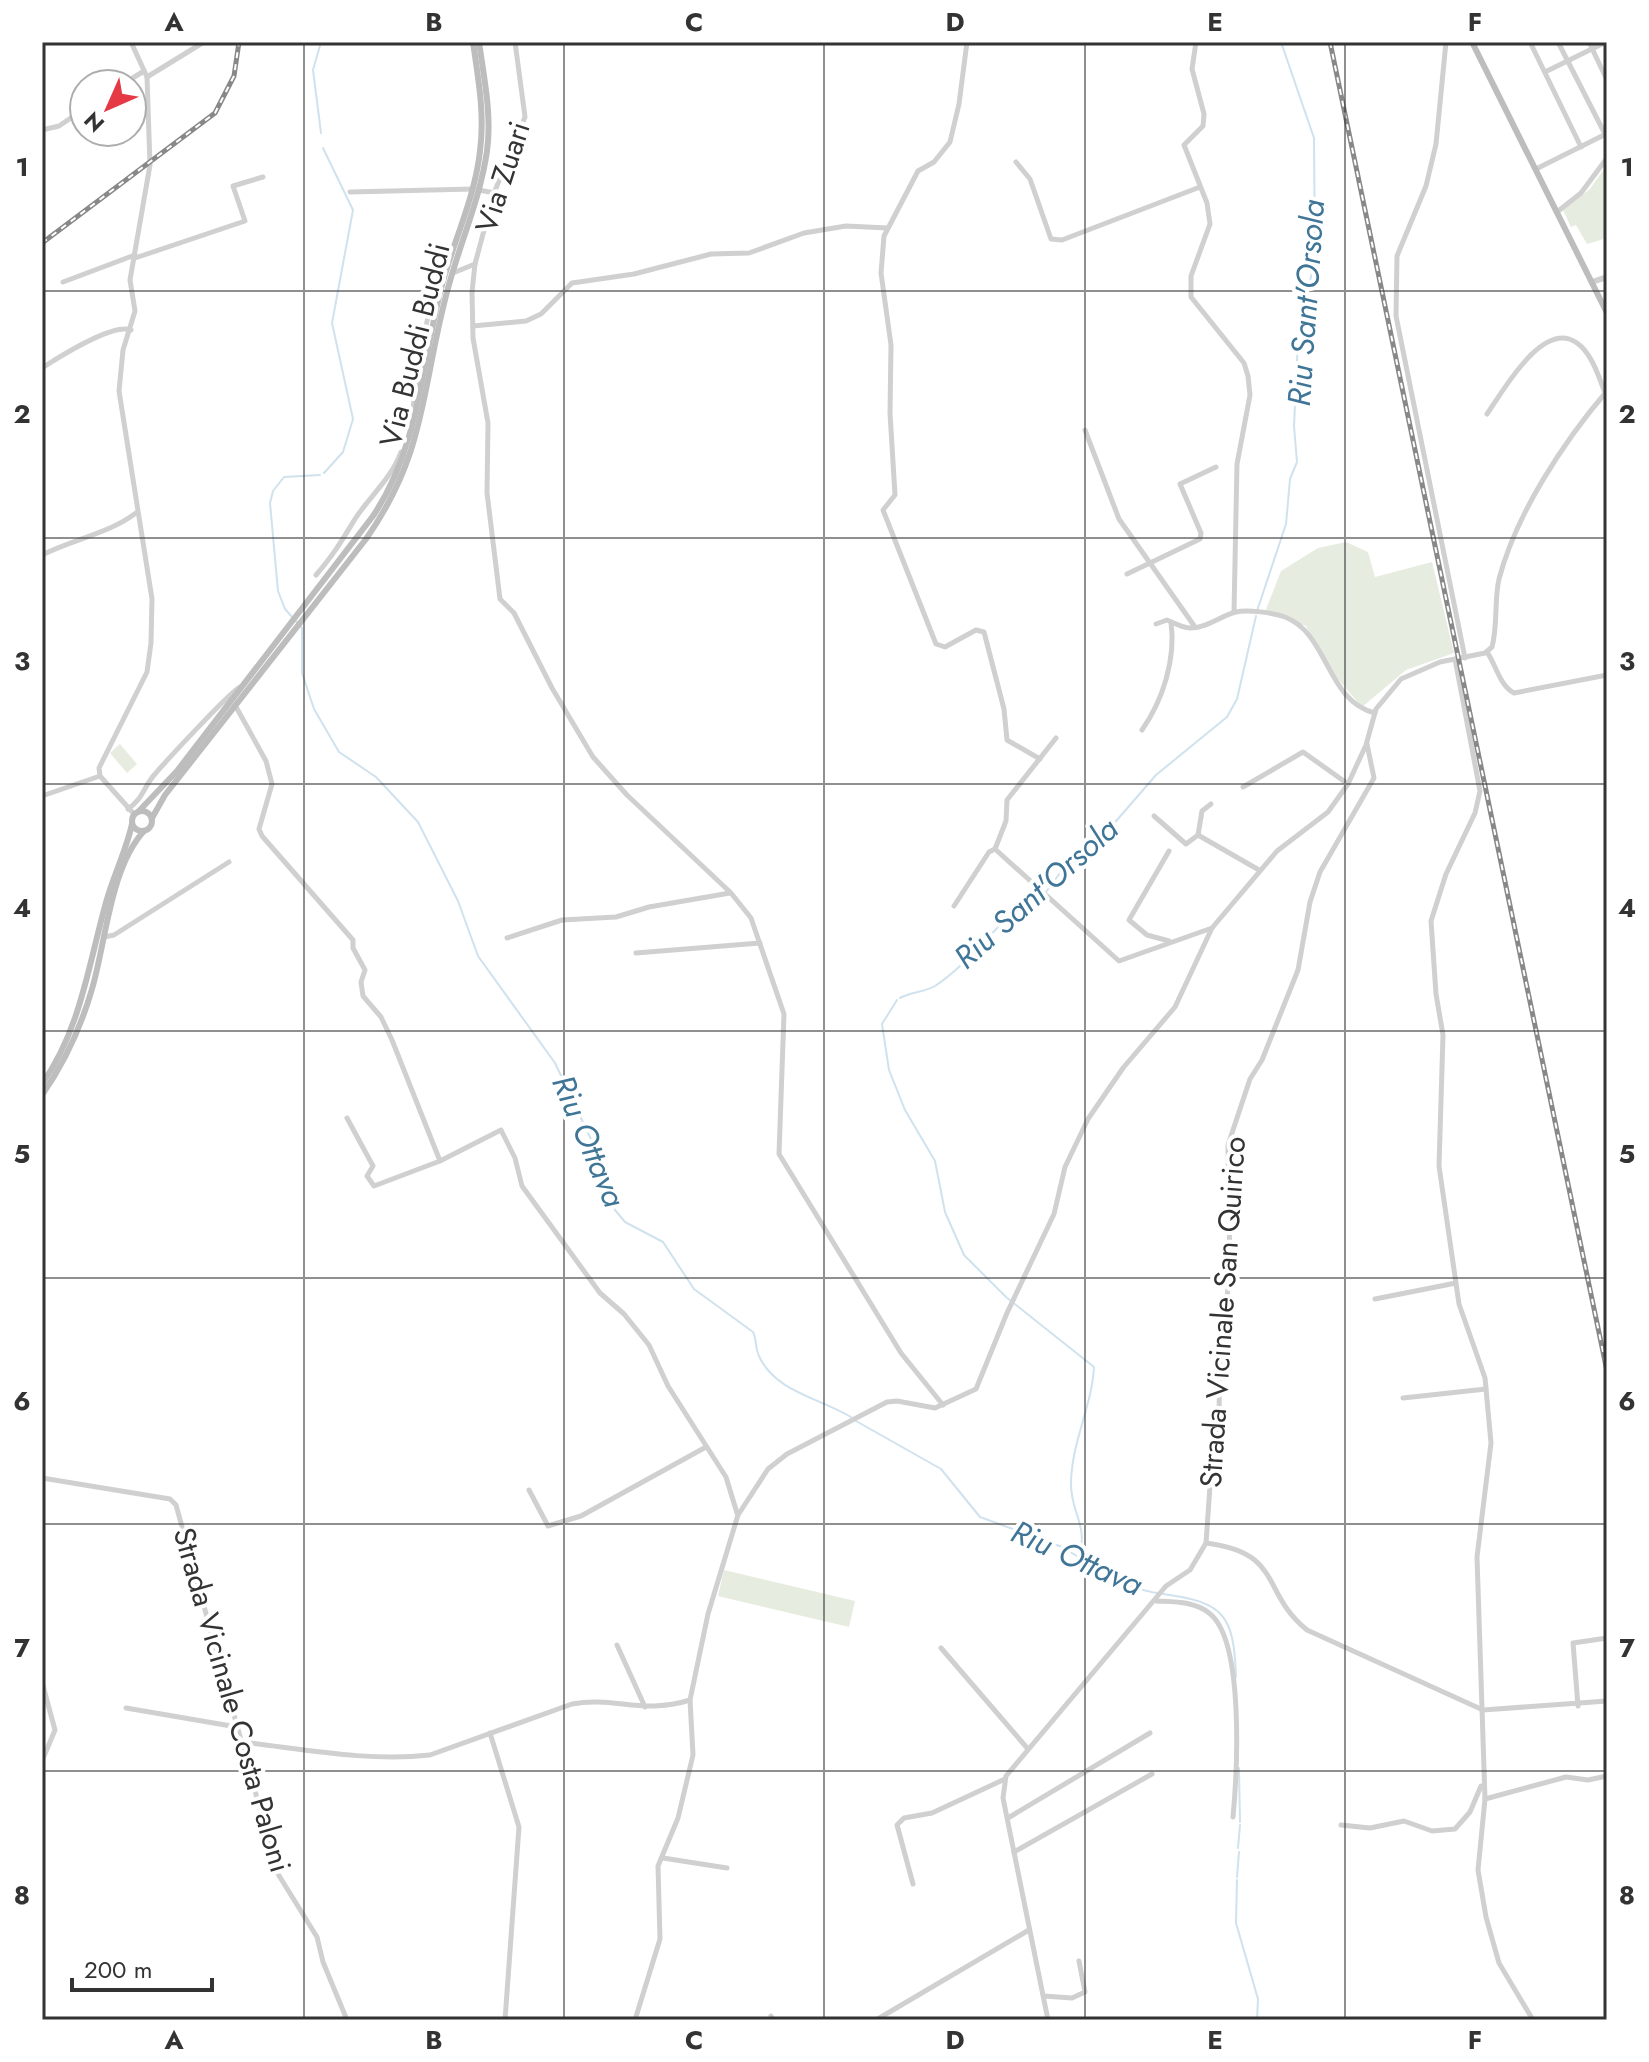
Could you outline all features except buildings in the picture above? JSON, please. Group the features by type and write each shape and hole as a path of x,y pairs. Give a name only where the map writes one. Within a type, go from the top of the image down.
{"main road":[{"name":"Via Buddi Buddi","path":"133,811 165,786 240,687 380,519 409,462 476,189 482,128 476,42"},
{"path":"1474,42 1607,313"},
{"name":"Via Buddi Buddi","path":"304,612 381,504 400,470 414,425 440,284 476,189"},
{"name":"Via Buddi Buddi","path":"152,818 156,807 292,626"},
{"path":"42,1084 69,1037 86,987 105,904 132,824 133,811 145,811 152,818 151,826 144,831 129,857 75,1039 42,1095"},
{"path":"132,824 138,831 144,831"}],"street":[{"path":"131,42 143,68"},
{"path":"148,73 204,42"},
{"name":"Via Zuari","path":"515,42 525,117 494,193 475,264 473,326 479,383 488,423 487,493 500,599 514,613 552,688 593,757 627,795 731,893 751,918 784,1014 779,1154 894,1342 943,1405"},
{"path":"967,42 959,104 950,142 934,162 918,171 888,228 881,273 891,345 890,413 895,495 883,510 936,644 945,647 976,630 984,632 1004,709 1007,740 1040,759"},
{"path":"1196,42 1192,69 1204,114 1203,126 1184,145 1210,224 1191,276 1191,297 1244,363 1250,395 1237,464 1234,612"},
{"path":"1446,42 1433,158 1426,186 1397,256 1396,316 1465,658"},
{"path":"1530,42 1581,147"},
{"path":"1536,169 1606,137 1558,42"},
{"path":"1589,42 1607,80"},
{"path":"1545,72 1606,42"},
{"path":"42,130 59,126 68,120"},
{"path":"148,128 150,183 130,280 135,311 123,350 119,391 152,599 148,665 99,768 100,776 133,811 152,776 195,734 233,690 240,687"},
{"path":"1557,212 1581,193 1607,158"},
{"path":"1016,162 1030,179 1051,239 1062,240 1200,187"},
{"path":"63,282 245,221 233,186 263,177"},
{"path":"350,192 476,189 494,193"},
{"path":"473,326 526,321 541,314 572,283 634,274 711,254 749,253 804,233 846,226 888,228"},
{"path":"453,273 475,264"},
{"path":"1592,282 1607,277"},
{"path":"316,575 382,486 399,457 410,425 423,345 440,284"},
{"path":"42,368 62,354 119,327 131,330"},
{"path":"635,2020 660,1939 658,1866 678,1818 693,1755 690,1700 708,1614 738,1515 768,1469 787,1454 843,1423 897,1401 935,1408 976,1389 1007,1313 1054,1214 1065,1167 1088,1119 1123,1068 1175,1007 1212,928 1277,851 1328,812 1348,784 1367,743 1375,713 1401,679 1455,659 1487,652 1495,635 1496,600 1502,570 1535,493 1548,469 1606,394 1592,362 1577,342 1560,338 1543,344 1520,365 1487,414"},
{"path":"1085,430 1119,519 1195,627"},
{"path":"1127,574 1200,539 1201,533 1180,484 1216,467"},
{"path":"381,504 382,486"},
{"path":"42,555 80,536 116,528 136,513"},
{"path":"1156,624 1171,622 1186,629 1244,611 1284,617 1299,626 1314,642 1346,696 1362,710 1375,713"},
{"path":"1142,730 1160,702 1173,641 1171,622"},
{"path":"1487,652 1505,688 1514,693 1607,675"},
{"path":"1455,659 1480,791 1475,813 1446,874 1431,921 1436,994 1443,1035 1439,1166 1456,1283 1486,1389 1491,1443 1476,1566 1483,1710 1482,1785 1485,1799 1478,1870 1486,1917 1499,1963 1533,2020"},
{"path":"235,705 266,761 272,784 259,829 262,836 353,940 353,948 365,970 361,982 363,996 381,1017 392,1040 440,1161"},
{"path":"195,734 198,744"},
{"path":"954,906 989,852 995,849 1006,821 1007,800 1056,738"},
{"name":"Strada Vicinale San Quirico","path":"1206,1543 1213,1443 1219,1416 1220,1346 1230,1275 1228,1145 1250,1079 1262,1060 1298,970 1310,902 1320,872 1374,778 1367,743"},
{"path":"1243,787 1303,752 1348,784"},
{"path":"42,796 100,776"},
{"path":"1154,816 1186,844 1198,835 1202,811 1211,804"},
{"path":"1198,835 1259,870"},
{"path":"995,849 1119,961 1212,928"},
{"path":"1169,851 1129,920 1147,935 1169,941"},
{"path":"104,937 114,935 229,862"},
{"path":"507,938 562,920 616,917 649,907 731,893"},
{"path":"636,953 760,943"},
{"path":"347,1118 373,1166 367,1176 374,1186 440,1161 501,1130 515,1158 522,1186 600,1293 649,1345 668,1386 732,1490 738,1515"},
{"path":"1375,1299 1456,1283"},
{"path":"1403,1398 1486,1389"},
{"path":"529,1490 548,1526 581,1516 706,1447"},
{"name":"Strada Vicinale Costa Paloni","path":"42,1478 175,1502 278,1874 317,1937 347,2020"},
{"path":"913,1884 897,1825 904,1818 932,1813 1005,1779 1158,1596 1190,1570 1206,1543 1225,1545 1259,1560 1272,1576 1289,1617 1307,1630 1483,1710 1578,1706 1607,1701"},
{"path":"1158,1596 1211,1614 1220,1624 1230,1648 1235,1790 1233,1817"},
{"path":"1578,1706 1573,1643 1607,1638"},
{"path":"617,1645 646,1707"},
{"path":"941,1648 1028,1749"},
{"path":"42,1682 55,1730 42,1761"},
{"path":"241,1742 398,1757 430,1755 585,1702 668,1707 690,1700"},
{"path":"126,1708 237,1727"},
{"path":"490,1733 519,1827 505,2020"},
{"path":"1008,1818 1150,1733"},
{"path":"1014,1852 1152,1774"},
{"path":"1485,1799 1566,1777 1588,1780 1607,1776"},
{"path":"1005,1779 1003,1798 1048,2020"},
{"path":"1341,1825 1370,1828 1404,1821 1432,1831 1455,1829 1470,1812 1482,1785"},
{"path":"663,1858 727,1868"},
{"path":"876,2020 1029,1930"},
{"path":"1044,1996 1072,1998 1085,1992 1079,1961"}],"shaded area":[{"path":"1607,165 1607,238 1587,244 1576,225 1571,227 1563,210 1590,189"},
{"path":"1346,542 1368,552 1375,577 1432,562 1454,653 1406,670 1362,707 1324,663 1306,626 1265,612 1281,571 1318,548"},
{"path":"120,744 137,764 127,773 110,753"},
{"path":"724,1570 855,1601 849,1627 718,1596"}],"waterway":[{"name":"Riu Ottava","path":"321,42 313,70 321,133"},
{"name":"Riu Sant'Orsola","path":"1257,611 1286,524 1290,479 1297,462 1294,426 1298,340 1315,257 1314,138 1281,42"},
{"name":"Riu Ottava","path":"323,148 353,210 332,323 353,419 343,452 324,473"},
{"name":"Riu Ottava","path":"320,475 284,477 273,491 270,503 278,591 285,609 302,628 302,673 314,709 339,752 376,777 418,822 458,901 478,956 555,1063 598,1154 615,1210 625,1222 663,1242 694,1289 753,1332 759,1356 776,1378 799,1393 851,1417"},
{"name":"Riu Sant'Orsola","path":"1046,892 1066,865 1104,835 1156,775 1227,717 1237,699 1256,616"},
{"name":"Riu Sant'Orsola","path":"900,998 931,988 949,975 1012,914 1041,894"},
{"name":"Riu Sant'Orsola","path":"897,1000 882,1024 889,1070 905,1110 935,1161 945,1212 964,1255 1006,1297 1094,1367 1072,1467 1073,1503 1082,1537 1078,1559"},
{"name":"Riu Ottava","path":"856,1421 941,1469 980,1517 1062,1547 1098,1569 1105,1579 1157,1593"},
{"name":"Riu Ottava","path":"1163,1594 1200,1602 1222,1615 1232,1639 1236,1677"},
{"name":"Riu Ottava","path":"1239,1768 1240,1822"},
{"name":"Riu Ottava","path":"1238,1848 1240,1825"},
{"name":"Riu Ottava","path":"1237,1877 1239,1852"},
{"name":"Riu Ottava","path":"1237,1880 1236,1923 1258,1999 1257,2020"}],"railway":[{"path":"42,243 215,113 234,76 239,42"},
{"path":"1330,42 1607,1371"}]}
